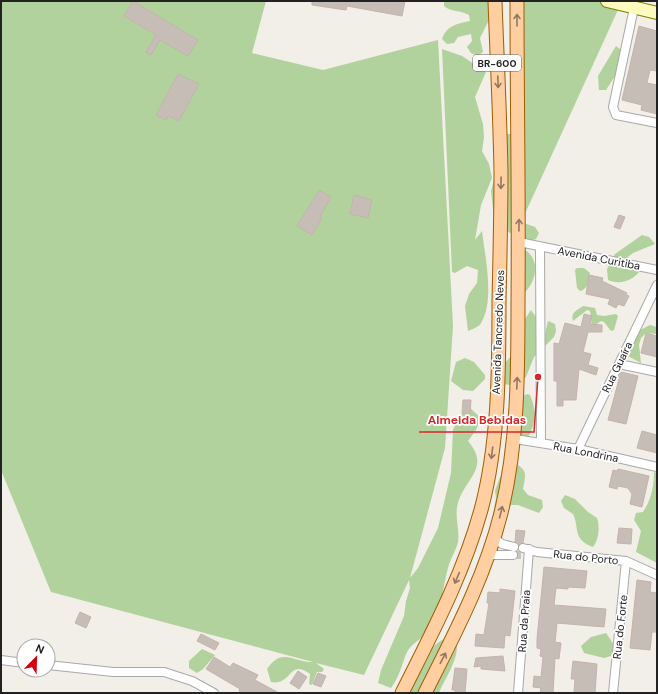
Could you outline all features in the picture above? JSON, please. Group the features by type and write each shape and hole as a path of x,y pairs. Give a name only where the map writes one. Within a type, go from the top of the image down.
{"main road":[{"name":"Avenida Tancredo Neves","path":"402,693 449,598 463,565 481,508 489,474 494,437 499,344 501,172 495,1"},
{"name":"Avenida Tancredo Neves","path":"425,693 467,609 489,555 509,476 515,439 519,242 517,1"},
{"path":"611,1 657,13"},
{"path":"497,46 503,48 517,45"}],"street":[{"path":"634,8 613,106 616,115 657,123"},
{"name":"Avenida Curitiba","path":"519,242 657,270"},
{"path":"540,247 541,443"},
{"name":"Rua Guaíra","path":"578,449 657,285"},
{"path":"619,364 657,372"},
{"name":"Rua Londrina","path":"515,439 578,449 657,468"},
{"path":"489,555 514,551 494,538"},
{"name":"Rua do Porto","path":"528,552 626,561 657,575"},
{"name":"Rua da Praia","path":"518,693 528,552"},
{"name":"Rua do Forte","path":"613,693 626,561"},
{"path":"1,660 16,662"},
{"path":"56,666 113,672 164,672 192,681 214,693"}],"green space":[{"path":"1,1 266,1 252,53 323,70 438,40 453,326 445,448 410,578 418,568 438,528 451,473 453,430 459,416 470,408 481,418 476,430 468,441 474,450 477,459 477,466 461,494 458,503 458,542 449,565 439,608 428,631 407,652 391,688 378,683 381,670 404,616 410,588 409,580 364,675 316,663 324,669 322,672 317,672 312,685 309,684 310,674 303,670 298,669 283,680 271,682 267,669 278,658 283,657 313,662 51,592 1,470"},
{"path":"444,1 492,1 489,20 480,38 483,52 477,56 471,53 467,47 472,41 471,34 458,37 454,43 447,44 442,39 444,34 453,26 470,21 469,15 447,8 444,6"},
{"path":"520,1 622,1 523,218"},
{"path":"616,46 621,50 617,73 606,90 599,90 598,76"},
{"path":"442,49 462,56 486,72 475,97 483,124 484,137 482,151 489,164 492,178 481,205 475,240 482,231 487,265 488,291 485,314 480,324 468,331 465,306 469,294 477,283 478,270 467,266 455,273 452,272"},
{"path":"506,134 513,134 521,222 535,227 539,233 536,239 530,241 510,233 497,223 494,217 491,191"},
{"path":"642,235 649,237 655,244 633,253 628,257 628,262 640,267 640,271 630,280 617,282 608,280 607,269 615,254"},
{"path":"522,248 533,258 535,271 531,284 522,295"},
{"path":"577,268 584,268 590,273 587,286 580,291 577,288 575,270"},
{"path":"583,306 595,308 597,315 604,316 616,314 618,316 614,330 611,331 604,322 601,321 592,327 590,311 587,310 573,321 572,318 574,313"},
{"path":"531,310 538,320 538,334 545,334 548,321 555,324 556,331 554,337 534,357 526,377 513,385 500,384 504,364 513,354 523,322"},
{"path":"650,325 657,327 657,334 646,333 641,338 639,345 641,363 626,355 638,331"},
{"path":"465,358 474,362 485,375 485,379 473,391 463,390 451,381 456,362"},
{"path":"527,394 530,395 534,407 534,423 527,439 521,440 516,416 523,396"},
{"path":"515,463 524,471 525,474 523,489 528,495 542,500 543,507 539,513 518,505 511,505 504,529 496,543 491,526 496,498 495,491 500,477"},
{"path":"654,472 657,473 657,563 636,552 641,531 634,520 636,513 643,512 648,503 653,488"},
{"path":"565,495 575,499 588,512 597,518 597,541 593,547 586,544 579,537 573,514 564,508 561,501"},
{"path":"606,633 614,647 611,656 604,658 584,653 581,646 591,637"},
{"path":"454,635 457,642 455,657 439,693 411,693 415,675 424,657 437,643"},
{"path":"202,649 215,655 203,669 197,673 189,668 189,661"}],"building":[{"path":"133,1 198,40 188,56 160,40 151,55 146,52 156,35 124,16"},
{"path":"312,1 405,1 402,16 347,6 346,10 312,5"},
{"path":"639,26 657,31 657,71 650,70 647,83 657,85 657,114 641,110 642,105 622,100"},
{"path":"178,74 199,84 179,121 168,116 166,120 156,115"},
{"path":"319,190 331,197 320,217 322,218 312,235 297,226"},
{"path":"354,195 372,200 368,218 350,214"},
{"path":"619,215 625,217 620,229 614,227"},
{"path":"589,275 603,278 602,281 627,293 626,295 629,296 624,306 618,304 616,308 608,304 610,299 586,294"},
{"path":"584,314 592,316 590,324 602,325 602,332 588,332 583,352 591,354 588,365 598,368 596,375 579,369 576,400 563,400 563,406 557,406 557,381 554,381 554,343 559,344 565,323 581,327"},
{"path":"646,333 657,336 657,357 641,353"},
{"path":"621,372 638,376 626,424 608,420"},
{"path":"463,400 471,400 470,414 462,413"},
{"path":"642,431 657,435 657,453 637,448"},
{"path":"618,469 649,476 642,507 630,504 632,494 628,488 618,486 617,489 609,487 613,470 617,471"},
{"path":"619,528 632,529 631,544 617,543"},
{"path":"516,530 525,531 523,543 519,545 515,542"},
{"path":"544,567 587,571 585,588 556,588 554,605 606,609 604,627 557,623 555,642 561,643 559,659 555,658 553,693 540,693 541,688 533,687 534,676 541,677 543,657 540,656 541,649 537,648 537,639"},
{"path":"637,580 651,582 650,592 657,593 657,632 652,632 650,650 630,648"},
{"path":"500,589 515,591 510,636 505,635 504,648 475,646 476,634 484,635 489,603 487,603 488,592 500,593"},
{"path":"80,612 91,617 86,628 75,623"},
{"path":"201,634 219,643 215,650 197,641"},
{"path":"503,656 505,671 481,669 481,666 474,667 476,658"},
{"path":"214,657 230,667 233,663 258,675 255,680 279,693 244,693 239,691 240,689 206,669"},
{"path":"573,661 597,664 595,693 574,693 575,679 571,679"},
{"path":"455,668 467,669 465,693 455,693 455,690 452,690"},
{"path":"298,671 307,677 299,689 290,683"},
{"path":"318,673 326,676 321,687 313,684"}],"tunnel":[{"path":"513,555 522,555"}],"place":[{"name":"Almeida Bebidas","path":"538,377"}]}
